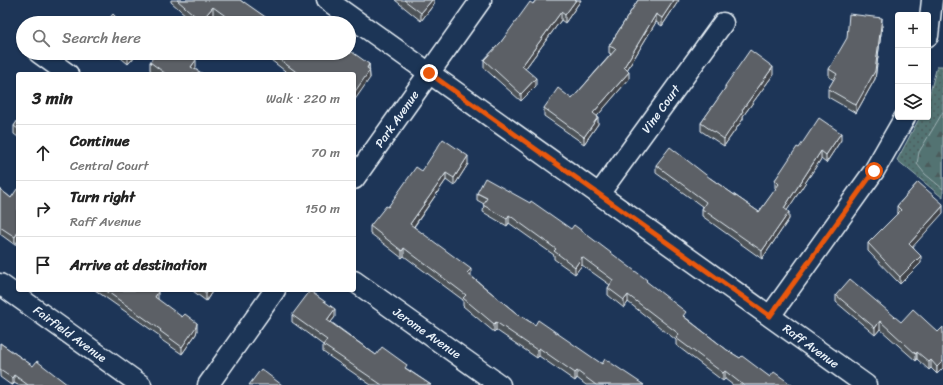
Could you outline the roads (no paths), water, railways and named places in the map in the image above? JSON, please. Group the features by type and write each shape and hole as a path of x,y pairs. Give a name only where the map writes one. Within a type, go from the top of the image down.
{"street":[{"name":"Raff Avenue","path":"327,0 349,16"},
{"name":"Park Avenue","path":"356,175 481,0"},
{"path":"931,12 932,0"},
{"name":"Raff Avenue","path":"356,21 866,385"},
{"name":"Vine Court","path":"600,194 723,23"},
{"path":"49,60 65,72"},
{"path":"770,316 874,171 903,120"},
{"name":"Jerome Avenue","path":"356,282 500,385"},
{"name":"Fairfield Avenue","path":"0,284 141,385"},
{"path":"208,385 274,292"}]}
